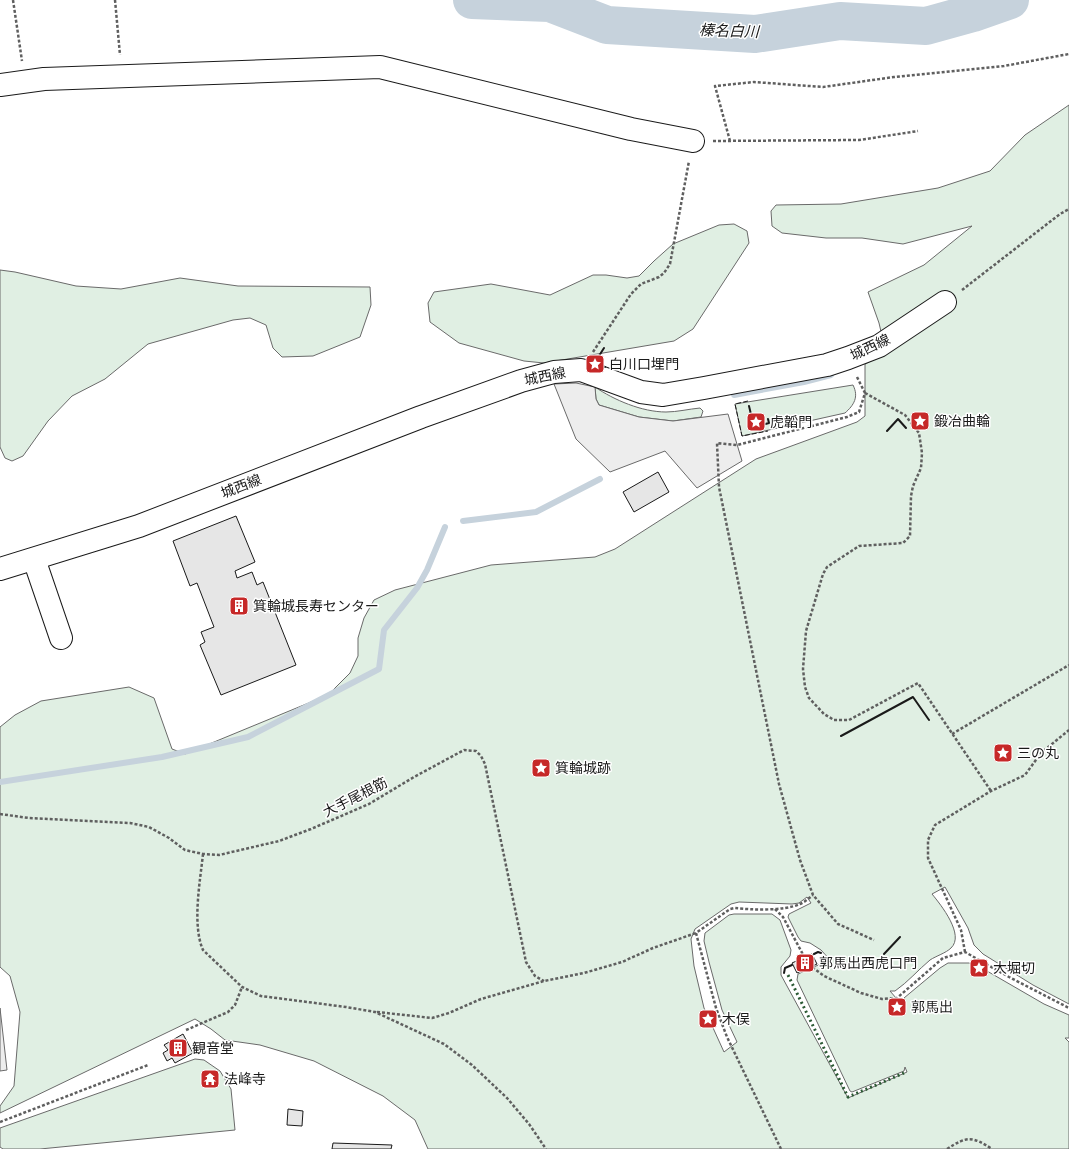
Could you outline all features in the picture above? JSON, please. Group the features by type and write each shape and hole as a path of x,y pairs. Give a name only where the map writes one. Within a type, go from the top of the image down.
{"street":[{"path":"0,85 44,79 122,75 380,67 631,129 693,141"},
{"name":"城西線","path":"0,569 139,526 420,417 521,380 554,372 581,370 641,392 663,395 827,364 848,358 879,346 945,302"},
{"path":"34,559 61,638"}],"path":[{"path":"13,0 24,81"},
{"path":"115,0 122,75"},
{"path":"730,140 715,86 754,82 823,87 894,77 1004,66 1069,54"},
{"path":"581,370 630,294 641,284 664,273 670,264 693,141 859,140 918,131"},
{"path":"945,302 972,283 1060,214 1069,209"},
{"path":"848,358 865,393 905,415 919,433 922,453 921,468 913,486 911,496 910,536 903,543 859,546 827,567 822,574 806,631 803,669 805,687 809,698 824,714 834,720 849,720 918,683 991,791"},
{"path":"865,393 859,412 847,417 737,445 718,443 719,487 779,784 800,860 813,895 838,924 874,940"},
{"path":"952,734 1069,665"},
{"path":"965,952 960,930 928,858 928,840 935,825 991,791 1025,775 1041,752 1069,730"},
{"name":"大手尾根筋","path":"0,814 29,818 144,825 169,838 185,850 203,854 219,855 279,841 311,829 369,804 414,776 464,750 476,751 481,756 485,764 526,962 535,976 544,981"},
{"path":"203,854 197,918 200,942 203,950 242,987 261,996 375,1012 432,1018 449,1013 481,999 544,981 584,973 622,962 653,948 696,933 730,909 775,909 801,904 813,895"},
{"path":"775,909 783,917 808,964 824,976 861,993 882,999 898,998 943,958 965,952 1069,1008"},
{"path":"696,933 719,1016 781,1149"},
{"path":"186,1030 228,1012 235,1005 242,987"},
{"path":"375,1012 444,1044 472,1065 507,1098 529,1124 546,1149"},
{"path":"0,1122 148,1065"},
{"path":"947,1149 961,1140 969,1139 980,1141 992,1149"}],"green space":[{"path":"1069,105 1069,1004 1033,985 983,954 974,945 968,928 945,887 932,894 946,912 954,928 955,942 949,950 930,960 895,991 890,991 903,1006 904,998 940,968 948,963 969,963 987,971 1044,1004 1069,1015 1069,1038 1065,1038 1069,1042 1069,1149 428,1149 415,1120 383,1096 314,1061 260,1045 225,1040 195,1019 0,1113 0,1106 14,1086 20,1012 10,976 0,967 0,727 15,715 41,701 129,687 154,698 172,749 185,754 328,695 350,673 358,656 358,638 364,618 374,600 395,590 491,565 595,557 615,549 756,459 857,422 865,416 865,364 886,353 879,323 868,292 924,265 972,226 903,244 862,238 826,238 782,233 772,226 771,211 776,205 841,204 938,188 990,171 1025,135","holes":["807,897 811,903 789,914 788,917 801,941 810,943 821,950 831,961 825,962 798,974 797,980 850,1091 852,1092 904,1071 905,1067 907,1072 848,1098 781,975 781,967 790,956 791,950 780,920 772,914 734,914 729,915 705,933 704,941 722,1010 737,1042 724,1052 704,1008 694,966 691,939 695,929 731,904 739,902 792,904 799,903"]},
{"path":"734,224 747,231 749,243 693,329 674,341 544,363 524,361 459,343 430,322 428,303 434,292 491,284 550,295 593,275 627,278 639,276 673,244 719,225"},
{"path":"0,270 76,286 121,289 180,278 238,286 370,287 371,305 360,337 313,356 282,357 273,348 266,325 250,318 233,320 148,344 105,379 72,396 48,421 23,456 12,461 5,458 0,447"},
{"path":"853,385 856,393 855,400 845,413 742,436 735,404"},
{"path":"595,387 619,401 647,410 670,412 700,408 703,411 701,417 673,421 639,417 599,405 596,399"},
{"path":"195,1059 204,1060 220,1071 231,1089 235,1130 40,1149 3,1149 0,1147 0,1128"}],"shaded area":[{"path":"576,383 595,387 596,399 599,405 639,417 673,421 728,414 742,461 697,488 665,451 610,472 576,439 554,384"},
{"path":"0,1008 7,1070 0,1071"}],"building":[{"path":"658,472 669,492 634,512 623,492"},
{"name":"箕輪城長寿センター","path":"236,516 255,562 235,571 237,578 252,572 257,585 263,582 296,665 221,695 200,645 205,642 201,632 214,627 197,583 190,586 173,541"},
{"name":"郭馬出西虎口門","path":"812,954 817,964 797,973 792,963"},
{"name":"観音堂","path":"183,1034 193,1053 175,1063 172,1058 167,1061 163,1053 168,1050 164,1045"},
{"path":"288,1109 303,1111 302,1126 287,1125"},
{"path":"333,1143 392,1145 391,1149 332,1149"}],"waterway":[{"name":"榛名白川","path":"472,0 550,3 607,25 755,34 840,21 926,26 973,13 1010,0"},
{"path":"734,395 804,382 831,375"},
{"path":"463,521 536,512 600,479"},
{"path":"0,782 162,757 248,737 379,669 384,630 417,588 427,570 445,527"}],"hedge":[{"path":"788,975 848,1097 904,1073"}],"fence":[{"path":"748,401 735,404 742,436 768,431"}],"wall":[{"path":"604,348 596,363 605,367"},
{"path":"749,406 754,427 769,423 768,419"},
{"path":"887,431 898,419 906,428"},
{"path":"841,736 913,697 929,720"},
{"path":"884,954 900,937"},
{"path":"814,954 818,952 821,953"},
{"path":"784,973 785,968 792,965"}],"place":[{"name":"白川口埋門","path":"595,364"},
{"name":"鍛冶曲輪","path":"920,421"},
{"name":"虎韜門","path":"756,422"},
{"name":"箕輪城長寿センター","path":"239,606"},
{"name":"三の丸","path":"1003,753"},
{"name":"箕輪城跡","path":"541,768"},
{"name":"郭馬出西虎口門","path":"805,963"},
{"name":"大堀切","path":"979,968"},
{"name":"郭馬出","path":"897,1007"},
{"name":"木俣","path":"708,1019"},
{"name":"観音堂","path":"178,1048"},
{"name":"法峰寺","path":"210,1079"}]}
